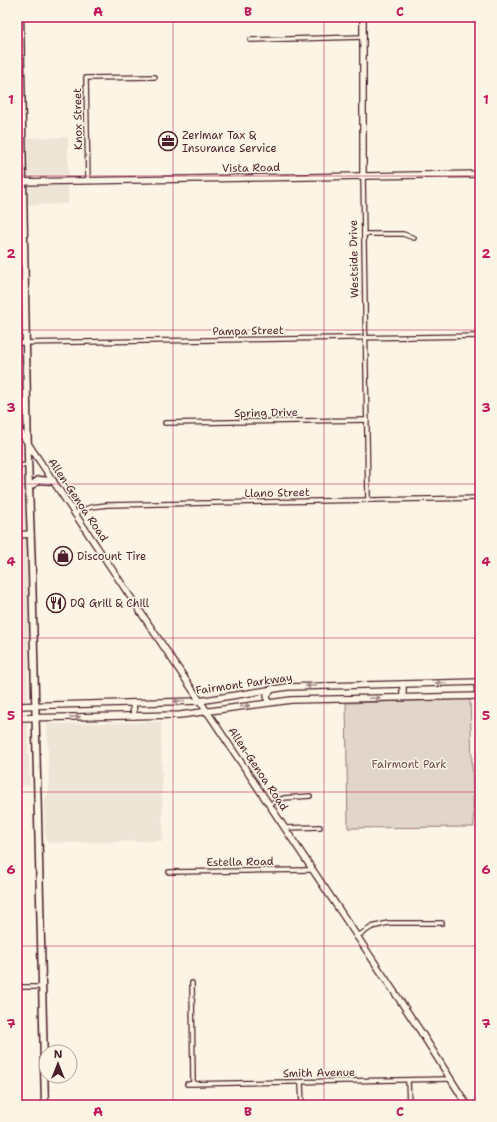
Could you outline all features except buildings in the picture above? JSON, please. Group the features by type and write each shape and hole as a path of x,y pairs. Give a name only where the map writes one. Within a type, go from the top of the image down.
{"main road":[{"path":"20,17 20,182 29,445 28,466 36,717 41,987 45,1105"},
{"name":"Westside Drive","path":"363,17 363,176"},
{"name":"Vista Road","path":"20,182 480,174"},
{"path":"17,412 27,404"},
{"name":"Allen-Genoa Road","path":"17,427 199,701 270,804 311,870 421,1032 467,1105"},
{"path":"29,487 39,480 53,481"},
{"path":"17,535 31,534"},
{"path":"479,682 479,696"},
{"name":"Fairmont Parkway","path":"17,706 199,701 273,688 479,682"},
{"path":"403,684 404,697"},
{"path":"268,703 268,692 273,688"},
{"name":"Fairmont Parkway","path":"17,718 180,715 291,700 479,696"},
{"path":"134,703 134,716"}],"street":[{"path":"250,40 364,37"},
{"name":"Knox Street","path":"88,181 86,78 155,77"},
{"name":"Westside Drive","path":"363,176 368,500"},
{"path":"364,234 403,234 414,238"},
{"name":"Pampa Street","path":"17,343 480,336"},
{"name":"Spring Drive","path":"165,423 367,420"},
{"path":"17,466 28,466"},
{"name":"Llano Street","path":"75,513 91,506 107,505 480,498"},
{"path":"270,804 284,798 310,796"},
{"path":"285,828 320,827"},
{"name":"Estella Road","path":"169,872 311,870"},
{"path":"356,937 372,927 388,923 442,923"},
{"path":"192,983 193,1084"},
{"path":"17,987 41,987"},
{"name":"Smith Avenue","path":"187,1084 450,1079"},
{"path":"408,1080 409,1105"},
{"path":"301,1082 302,1105"}],"shaded area":[{"path":"68,137 68,204 17,205 17,138"},
{"path":"17,468 23,468 26,533 17,533"},
{"path":"17,536 27,536 29,625 27,699 24,703 17,704"},
{"path":"161,722 163,841 48,843 45,834 45,800 49,791 47,724"},
{"path":"17,723 27,724 30,786 17,785"}],"green space":[{"name":"Fairmont Park","path":"470,699 474,827 348,828 346,703"}],"place":[{"name":"Zerimar Tax & Insurance Service","path":"168,141"},
{"name":"Discount Tire","path":"63,556"},
{"name":"DQ Grill & Chill","path":"56,603"}]}
